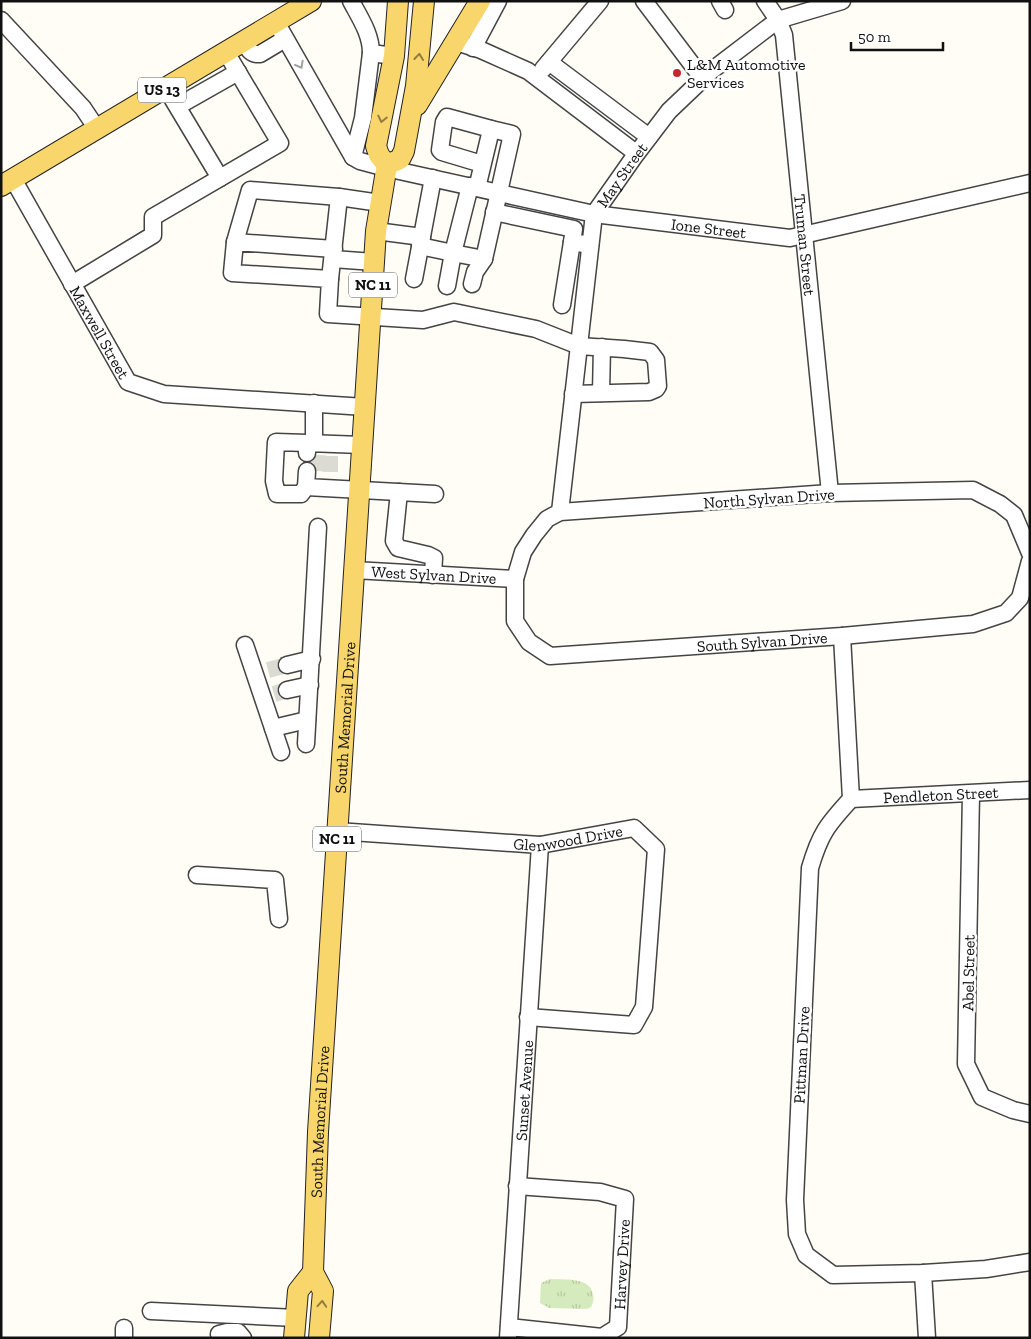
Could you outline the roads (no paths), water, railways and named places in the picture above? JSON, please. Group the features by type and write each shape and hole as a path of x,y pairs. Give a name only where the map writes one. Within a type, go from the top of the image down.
{"main road":[{"name":"US 13","path":"7,182 244,41 281,31 311,1"},
{"path":"398,1 394,56 376,146 386,166 400,159 404,151 416,86 424,1"},
{"path":"411,116 464,45 480,1"},
{"name":"South Memorial Drive","path":"319,1338 323,1291 313,1272 318,1132 376,231 386,166"},
{"path":"295,1328 298,1291 313,1272"}],"street":[{"path":"351,1 371,42 363,118 353,157"},
{"path":"498,1 464,45 508,61 528,71 636,153"},
{"path":"537,77 600,1"},
{"path":"644,1 703,79"},
{"name":"Truman Street","path":"765,1 778,20 784,35 830,493"},
{"name":"May Street","path":"560,512 594,214 636,153 669,111 703,79 778,20 842,1"},
{"path":"1,20 82,108 97,128"},
{"path":"281,31 353,157"},
{"path":"72,284 153,235 153,218 280,143 226,52"},
{"path":"371,53 394,56"},
{"path":"549,62 649,136"},
{"path":"178,106 238,72"},
{"path":"166,88 220,178"},
{"path":"472,284 475,272 484,259 512,134 447,117 444,122 440,150 482,164"},
{"path":"447,286 453,253 482,164 491,129"},
{"name":"Ione Street","path":"353,157 360,161 594,214 790,238 1030,183"},
{"path":"414,279 433,178"},
{"name":"Maxwell Street","path":"7,182 72,284 128,382 164,394 365,406"},
{"path":"330,279 232,273 235,242 250,190 339,197 380,203"},
{"path":"339,197 328,314 423,320 454,312 536,329 579,346 650,352 656,360 658,386 649,392 573,394"},
{"path":"494,212 574,229 562,305"},
{"path":"376,231 421,242 453,253 484,259"},
{"path":"235,242 333,254 374,262"},
{"path":"572,242 590,245"},
{"path":"568,266 588,269"},
{"path":"601,392 602,347"},
{"path":"314,403 318,448"},
{"path":"362,445 318,448 276,442 274,481 277,494 300,494 318,479 359,489 435,494"},
{"name":"North Sylvan Drive","path":"560,512 830,493 974,490 1000,504 1014,515 1030,554"},
{"path":"399,492 394,541 398,548 434,558 433,574"},
{"path":"515,579 523,552 534,535 547,519 560,512"},
{"path":"306,744 318,527"},
{"name":"South Sylvan Drive","path":"515,579 515,622 529,642 550,656 842,636 973,624 1006,614 1020,598 1030,561"},
{"name":"West Sylvan Drive","path":"354,570 515,579"},
{"path":"842,636 851,799"},
{"path":"245,645 275,694 273,728 281,752"},
{"path":"287,664 312,659"},
{"path":"275,694 310,685"},
{"path":"273,728 307,720"},
{"name":"Pendleton Street","path":"851,799 1030,790"},
{"name":"Abel Street","path":"971,794 966,1064 982,1097 1013,1110 1030,1114"},
{"name":"Pittman Drive","path":"851,799 830,822 817,844 810,868 794,1200 797,1234 806,1255 833,1275 923,1274 986,1269 1030,1262"},
{"name":"Glenwood Drive","path":"337,831 540,845 634,828 656,849 644,1007 634,1024 528,1017"},
{"name":"Sunset Avenue","path":"509,1332 540,845"},
{"path":"197,875 276,880 279,920"},
{"name":"Harvey Drive","path":"509,1332 602,1337 618,1327 625,1199 600,1192 518,1186"},
{"path":"923,1274 927,1338"},
{"path":"151,1310 295,1328"},
{"path":"218,1337 227,1332 238,1332 243,1338"}],"tunnel":[{"path":"318,471 319,454"},
{"path":"330,454 330,472"},
{"path":"268,670 287,665"},
{"path":"274,694 287,690"}],"place":[{"name":"L&M Automotive Services","path":"677,73"}]}
